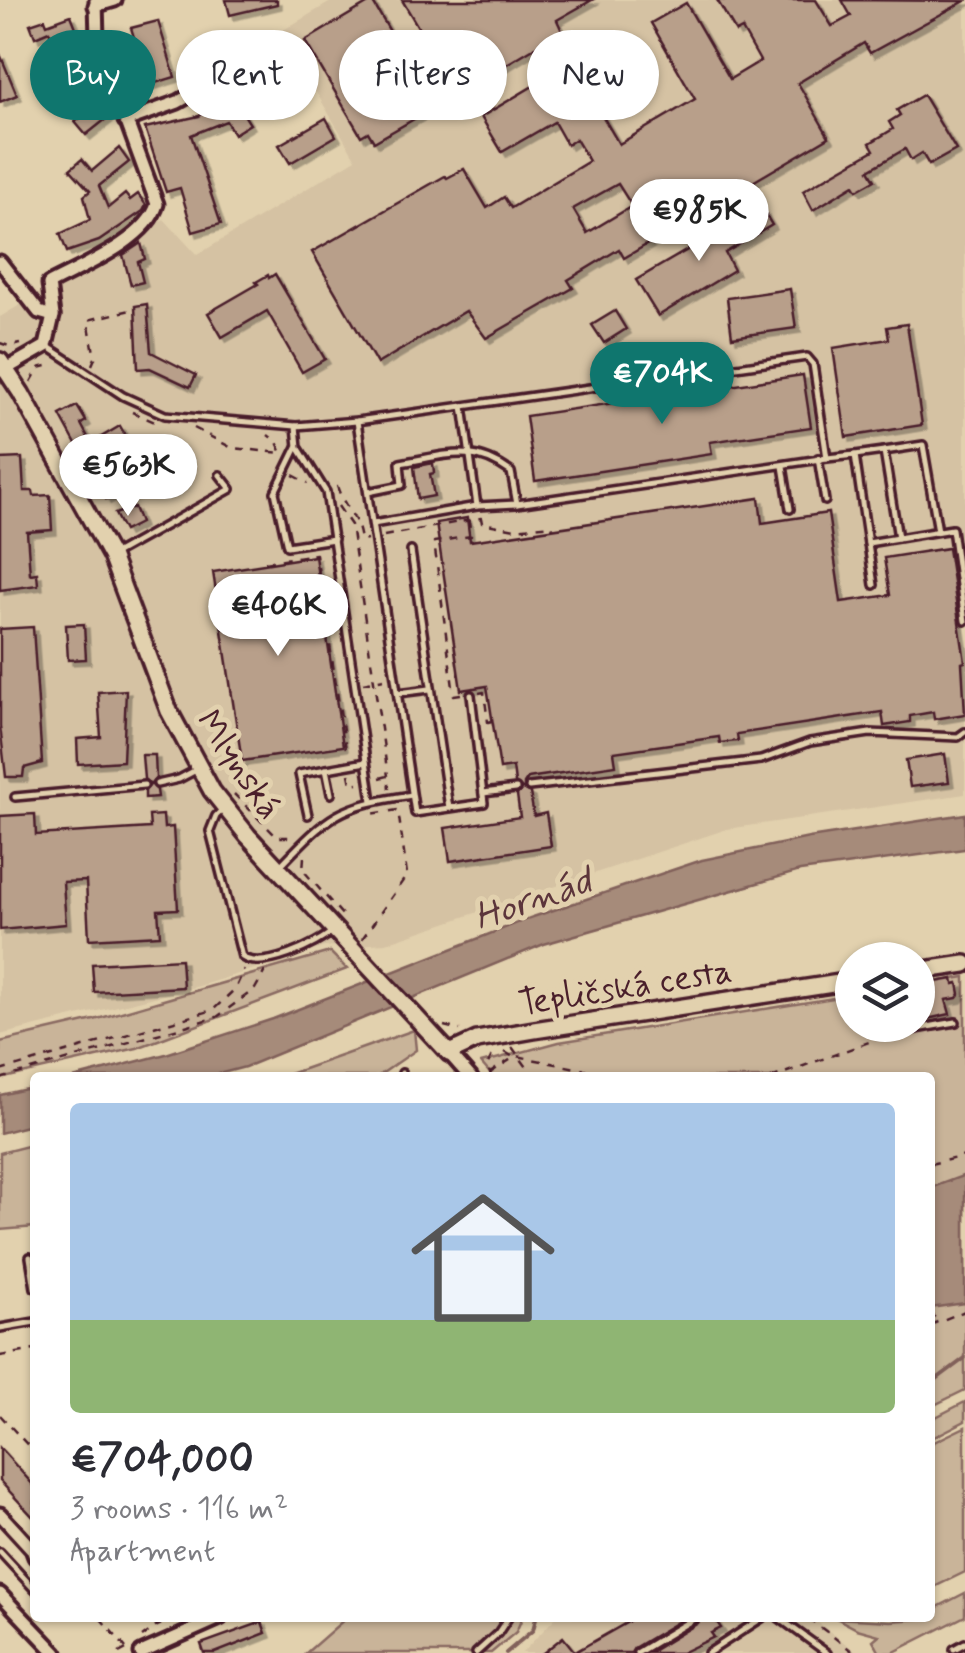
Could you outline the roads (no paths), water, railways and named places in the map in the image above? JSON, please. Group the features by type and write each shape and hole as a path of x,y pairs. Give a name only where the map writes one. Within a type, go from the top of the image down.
{"street":[{"path":"3,365 46,346 53,316 50,284 144,228 158,204 97,40 95,3 115,0"},
{"path":"125,121 176,103"},
{"path":"0,262 39,312 53,316"},
{"name":"Mlynská","path":"3,365 111,556 169,711 224,808 279,867 344,927 364,959 449,1053"},
{"path":"935,969 965,964"},
{"name":"Tepličská cesta","path":"449,1053 478,1040 534,1030 835,985"},
{"path":"449,1053 466,1072"},
{"path":"0,1514 30,1546"},
{"path":"0,1594 56,1653"},
{"path":"38,1636 40,1622"},
{"path":"141,1653 211,1622"}],"lane":[{"path":"46,346 123,396 165,415 296,426 357,421 806,357 813,364 827,458"},
{"path":"462,406 477,506"},
{"path":"357,421 414,813 484,803 470,696"},
{"path":"296,426 298,447 326,492 372,801"},
{"path":"373,524 477,506 516,504 923,445 938,531"},
{"path":"298,447 275,492 287,546 334,539"},
{"path":"884,451 898,538"},
{"path":"368,492 402,485 400,463 470,452 492,458 511,472 516,504"},
{"path":"855,455 874,585"},
{"path":"818,458 825,501"},
{"path":"783,466 790,508"},
{"path":"111,556 231,488 220,475"},
{"path":"868,543 952,529 965,621"},
{"path":"410,551 449,808"},
{"path":"398,694 431,689"},
{"path":"529,788 762,760 810,742 870,733 958,737 965,732"},
{"path":"308,815 300,774 366,762"},
{"path":"157,784 199,769"},
{"path":"326,769 331,794"},
{"path":"15,797 144,785"},
{"path":"483,793 516,789"},
{"path":"279,867 333,814 372,801 412,795"},
{"path":"224,808 210,830 238,949 248,962 269,961 344,927"},
{"path":"935,1024 956,1022"},
{"path":"0,1328 30,1323"},
{"path":"0,1552 30,1585"},
{"path":"476,1653 505,1622"},
{"path":"638,1653 688,1622"},
{"path":"708,1653 756,1622"},
{"path":"784,1622 827,1653"},
{"path":"954,1650 965,1643"}],"waterway":[{"path":"935,1380 965,1358"},
{"path":"506,1653 533,1630 535,1622"}],"water label":[{"name":"Hornád","path":"532,898"}]}
